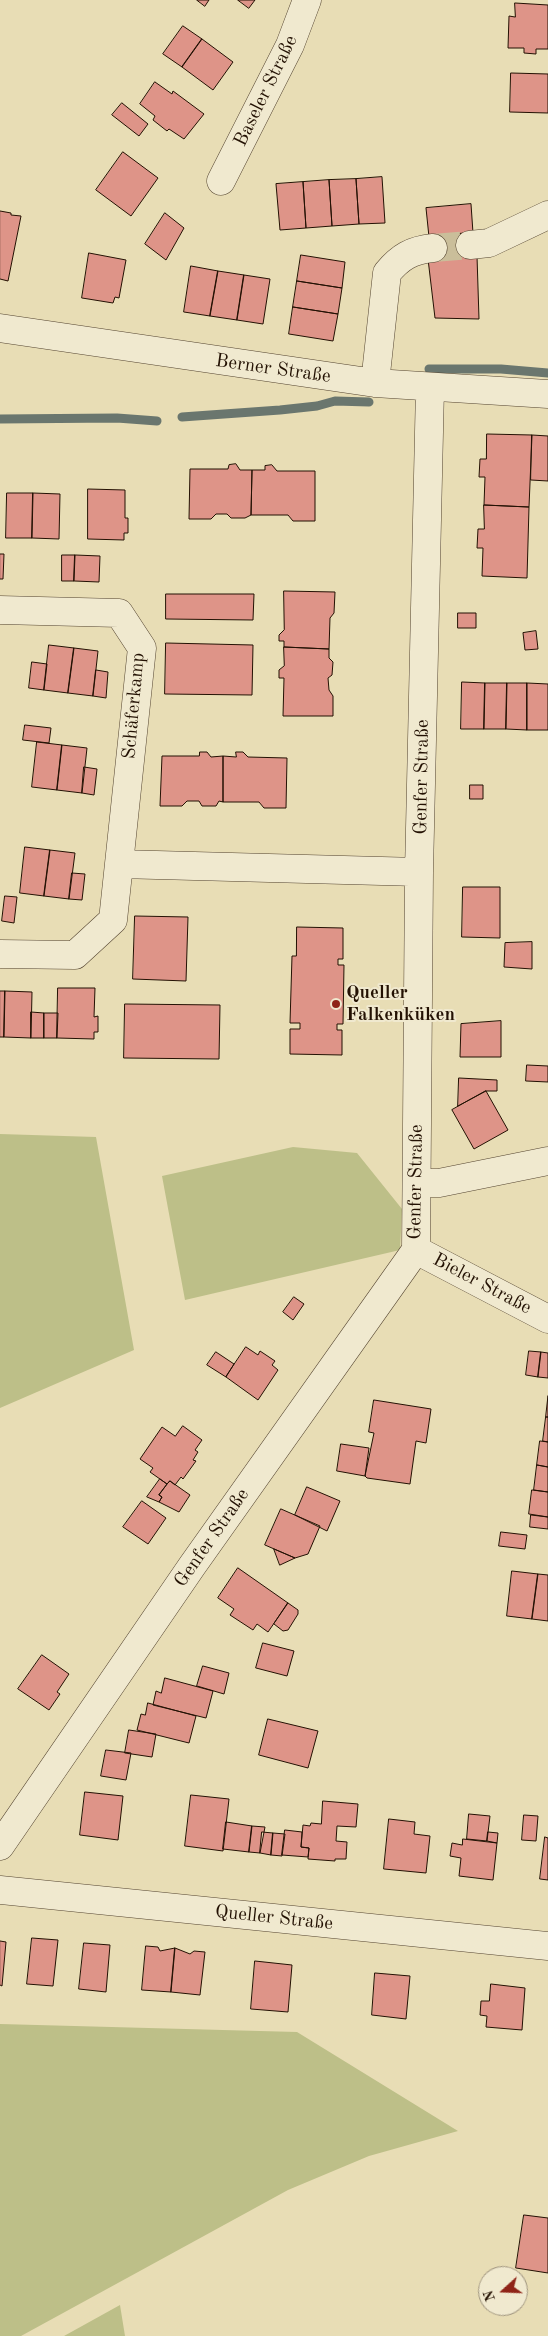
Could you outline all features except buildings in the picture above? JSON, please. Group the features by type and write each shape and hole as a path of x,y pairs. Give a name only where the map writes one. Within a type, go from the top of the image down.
{"street":[{"name":"Baseler Straße","path":"221,181 290,45 307,0"},
{"path":"470,245 489,243 548,215"},
{"path":"376,384 387,273 396,262 408,253 433,248"},
{"name":"Berner Straße","path":"0,328 376,384 548,394"},
{"name":"Genfer Straße","path":"0,1846 192,1566 416,1250 419,872 430,388"},
{"name":"Schäferkamp","path":"0,610 119,613 142,648 114,920 75,955 0,954"},
{"path":"119,864 419,872"},
{"path":"417,1183 439,1183 548,1161"},
{"name":"Bieler Straße","path":"416,1250 548,1319"},
{"name":"Queller Straße","path":"0,1890 548,1946"}],"green space":[{"path":"0,1134 96,1137 134,1350 0,1408"},
{"path":"293,1147 357,1153 402,1209 400,1250 185,1300 162,1176"},
{"path":"0,2024 297,2032 458,2131 369,2156 288,2190 21,2336 0,2336"},
{"path":"120,2305 125,2336 64,2336"}],"waterway":[{"path":"429,369 501,369 548,373"},
{"path":"182,417 280,410 317,406 335,401 369,402"},
{"path":"0,419 117,418 157,421"}],"tunnel":[{"path":"433,248 470,245"}],"place":[{"name":"Queller Falkenküken","path":"336,1004"}]}
